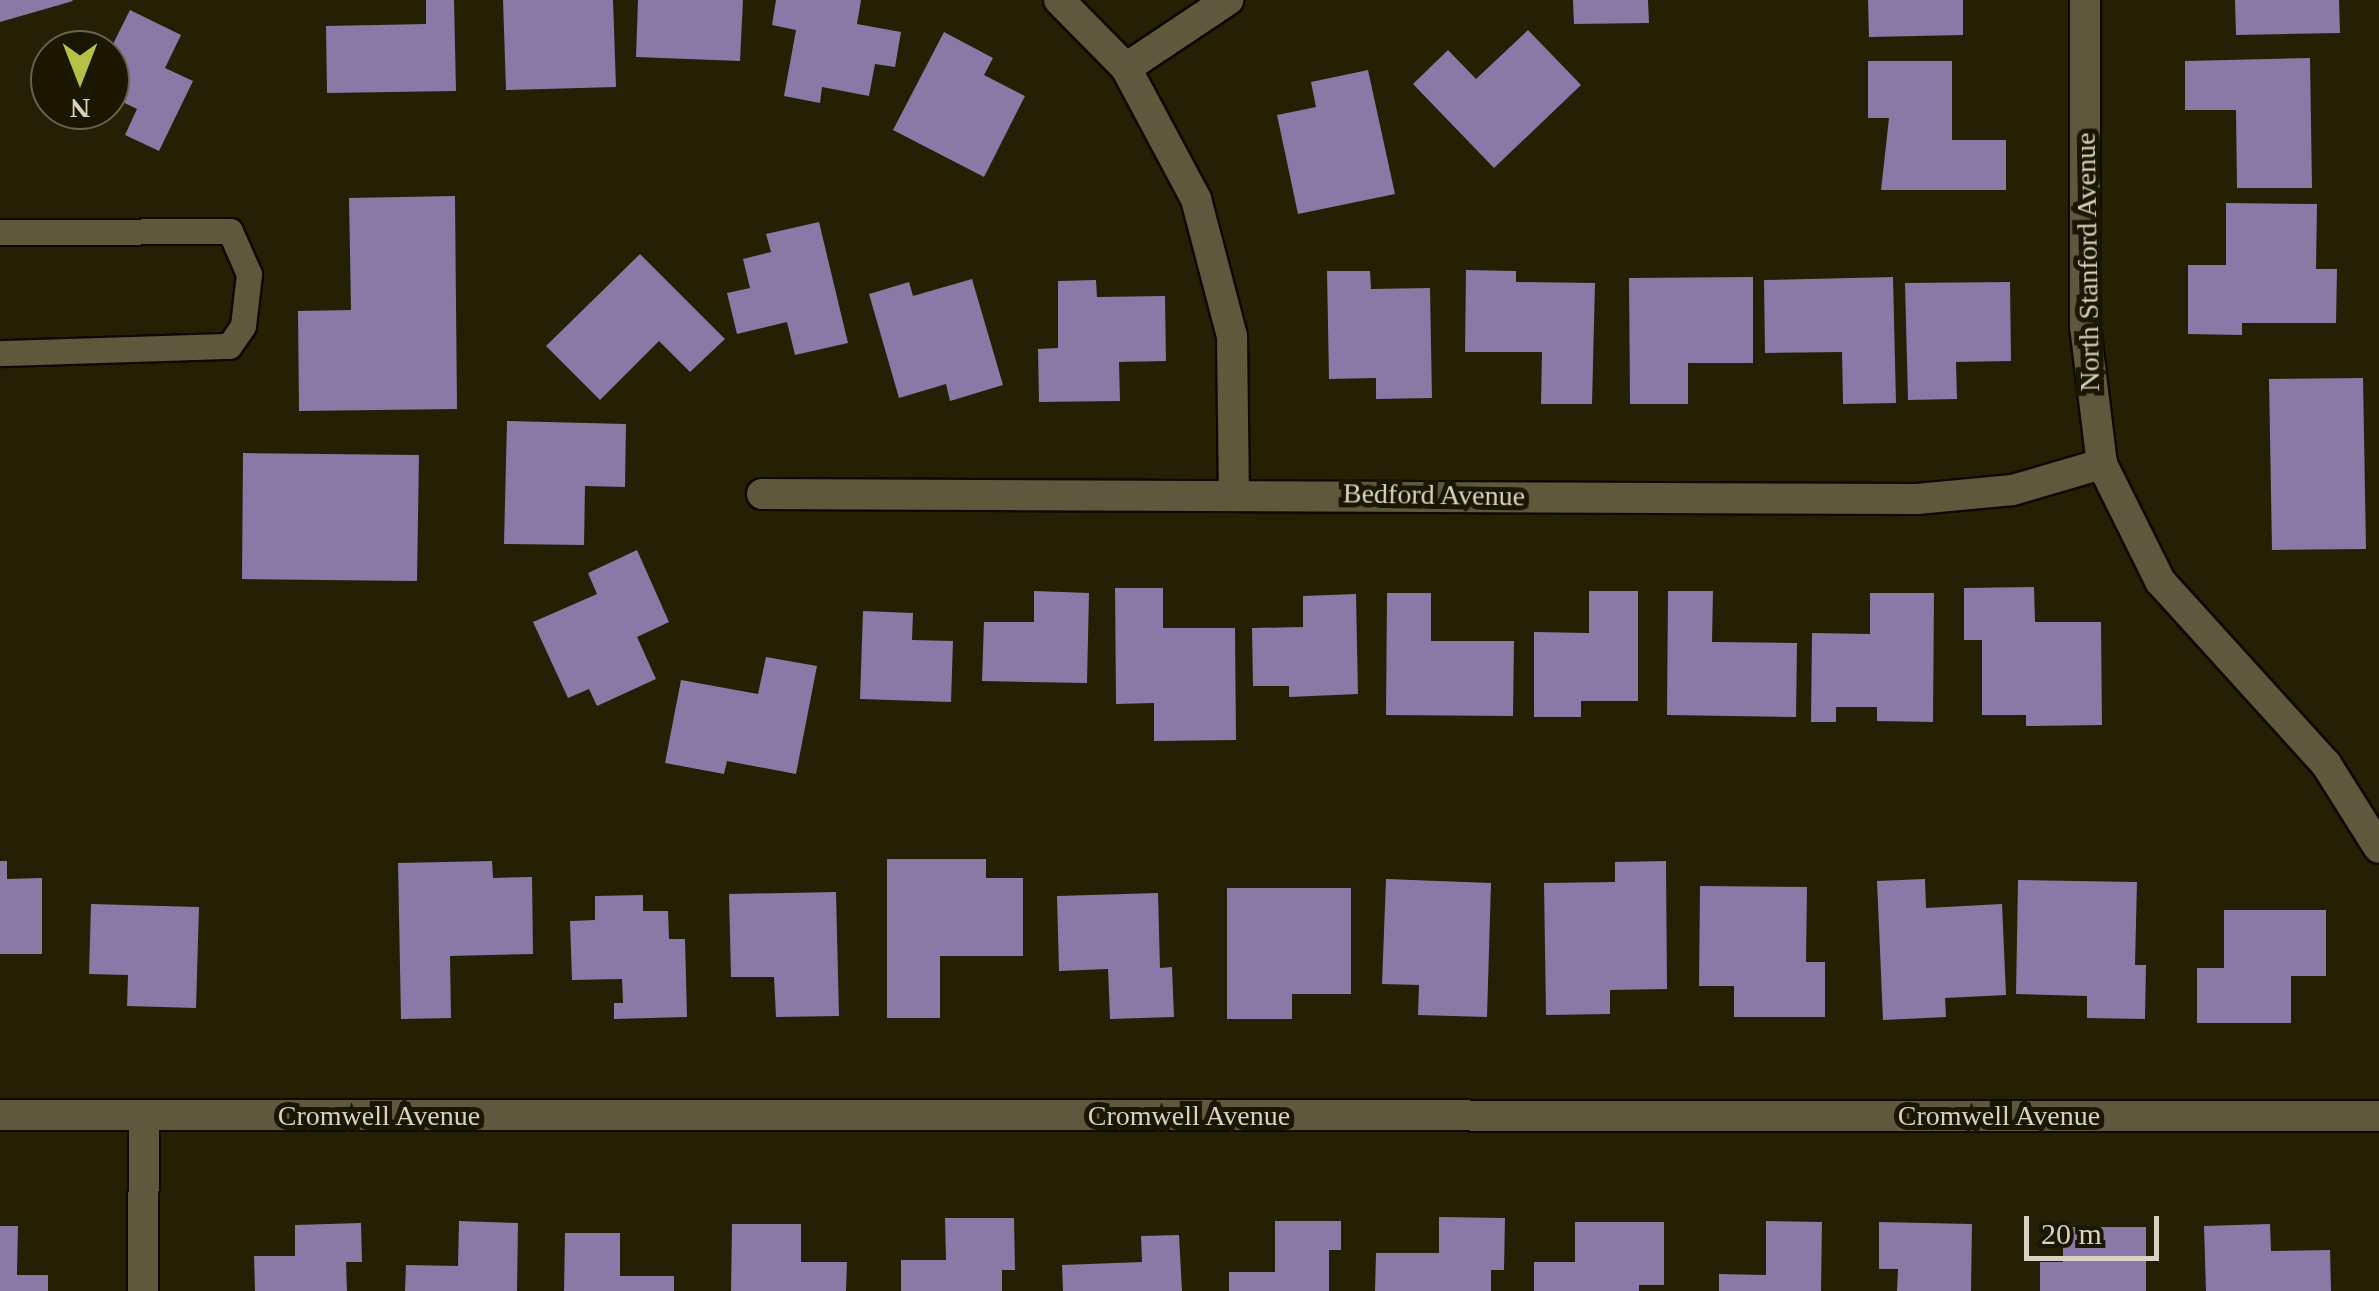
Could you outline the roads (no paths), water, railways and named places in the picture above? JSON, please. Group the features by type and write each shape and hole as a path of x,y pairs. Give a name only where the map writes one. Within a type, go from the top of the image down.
{"street":[{"path":"1059,0 1126,68 1164,130 1218,266 1232,336 1234,492"},
{"path":"1126,68 1228,0"},
{"name":"North Stanford Avenue","path":"2085,0 2085,326 2102,464 2160,581 2326,764 2379,848"},
{"name":"Bedford Avenue","path":"762,494 1234,492 1917,499 2013,490 2102,464"},
{"name":"Cromwell Avenue","path":"0,1115 2379,1116"},
{"path":"144,1116 144,1291"}],"lane":[{"path":"0,232 230,230 249,274 244,326 229,346 0,353"}]}
